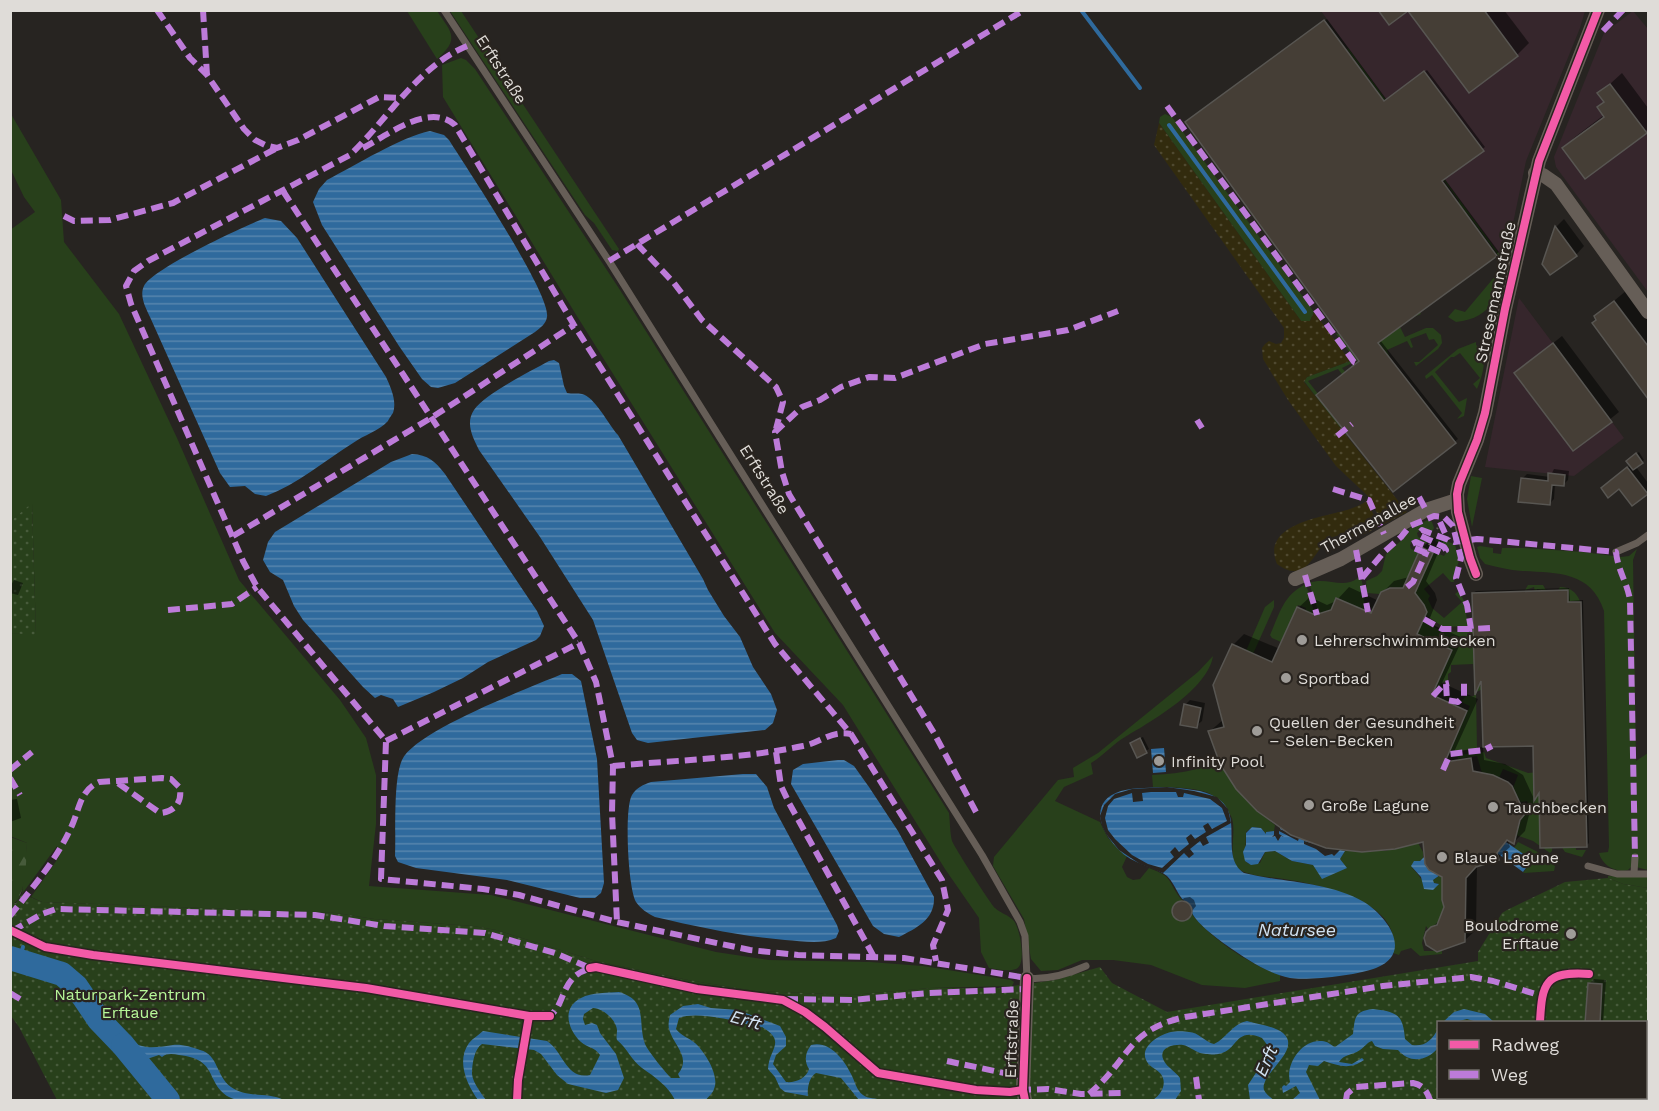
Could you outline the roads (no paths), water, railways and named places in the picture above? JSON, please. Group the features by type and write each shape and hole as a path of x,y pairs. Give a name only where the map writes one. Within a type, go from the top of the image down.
{"street":[{"name":"Stresemannstraße","path":"1476,574 1465,541 1457,500 1459,484 1485,413 1535,173 1597,15 1608,10"},
{"path":"1535,173 1543,175 1556,184 1648,312"},
{"name":"Thermenallee","path":"1296,579 1341,559 1426,510 1457,500"},
{"name":"Erftstraße","path":"1025,1099 1023,1090 1027,978"}],"lane":[{"name":"Erftstraße","path":"444,10 609,261 982,855 1020,922 1025,936 1027,978 1054,977 1086,966"},
{"path":"1616,552 1632,546 1648,535"},
{"path":"1634,873 1635,857"},
{"path":"1588,866 1617,874 1648,874"}],"water":[{"path":"430,131 444,135 449,140 489,202 536,283 545,304 547,317 544,324 535,332 455,383 438,388 431,387 422,379 399,346 322,225 313,202 319,189 327,180 393,145"},
{"path":"265,218 281,221 297,238 386,377 394,399 393,413 380,428 357,440 300,479 266,496 255,494 245,486 230,487 220,473 147,310 142,294 144,286 163,269"},
{"path":"554,360 559,363 567,393 587,396 618,435 708,590 740,637 753,667 771,694 777,710 773,723 765,730 648,743 637,740 632,733 593,620 540,537 479,450 471,430 471,415 488,397 509,383"},
{"path":"412,454 431,460 445,474 537,611 544,626 536,640 488,662 463,678 398,707 393,699 381,695 375,698 363,687 303,620 283,580 270,572 263,560 268,542 275,532 391,462"},
{"path":"562,674 572,674 581,681 597,759 604,883 601,893 595,898 580,898 507,880 416,868 398,862 395,856 397,780 402,760 411,749 428,736 474,711"},
{"name":"Infinity Pool","path":"1164,748 1166,772 1153,773 1151,749"},
{"path":"844,760 854,766 869,787 898,831 934,897 928,917 899,937 884,934 873,926 791,784 793,770 803,764"},
{"path":"756,774 767,787 774,808 837,925 839,931 836,938 804,942 719,931 655,917 644,911 636,902 629,866 628,831 628,815 634,792 651,782"},
{"name":"Natursee","path":"1167,787 1206,793 1225,805 1230,814 1233,856 1237,866 1244,873 1335,890 1350,895 1373,908 1388,925 1393,935 1395,944 1393,953 1387,961 1368,971 1346,975 1308,979 1290,978 1258,966 1214,936 1195,917 1189,905 1167,876 1126,856 1111,841 1101,822 1100,813 1109,797 1121,791 1138,788"},
{"path":"1289,812 1320,828 1315,844 1304,841 1304,844 1325,856 1332,854 1334,856 1340,850 1345,851 1340,859 1347,868 1322,879 1313,865 1292,861 1275,851 1265,852 1258,864 1251,865 1245,861 1243,852 1246,845 1246,833 1252,827 1261,828 1266,834 1266,832 1274,831 1272,837 1275,836 1278,841 1281,836 1284,837 1279,834 1279,831 1298,841 1299,838 1280,829"},
{"path":"1506,842 1532,860 1523,872 1497,853"},
{"name":"Blaue Lagune","path":"1426,855 1440,875 1433,880 1434,883 1439,884 1433,890 1424,889 1421,877 1411,866 1414,861 1420,861"},
{"path":"619,992 635,1001 640,1013 645,1044 671,1078 680,1078 678,1074 683,1062 669,1029 670,1015 683,1006 698,1004 711,1008 738,1010 780,1026 786,1037 786,1046 776,1055 773,1064 786,1082 800,1080 808,1072 806,1057 811,1045 824,1045 844,1062 861,1093 867,1097 882,1100 859,1100 841,1078 816,1073 809,1083 808,1096 785,1092 768,1069 775,1046 774,1037 769,1032 762,1027 758,1028 741,1022 687,1016 679,1018 676,1029 703,1052 713,1071 715,1084 706,1100 675,1100 665,1086 638,1065 617,1040 616,1026 611,1018 593,1008 584,1014 583,1019 585,1025 592,1023 597,1025 600,1033 616,1054 624,1078 618,1090 606,1093 568,1084 557,1075 541,1054 534,1050 482,1044 475,1053 472,1070 474,1081 486,1100 478,1100 464,1073 463,1057 469,1043 483,1031 547,1041 575,1073 590,1075 600,1055 576,1037 569,1019 571,1007 585,996"},
{"path":"1464,1009 1485,1014 1493,1021 1467,1019 1444,1021 1454,1012"},
{"path":"1367,1010 1394,1013 1398,1016 1403,1025 1405,1039 1412,1045 1428,1042 1437,1030 1437,1049 1429,1056 1413,1059 1398,1050 1375,1046 1372,1041 1339,1062 1352,1064 1362,1058 1364,1060 1354,1065 1340,1066 1324,1061 1318,1066 1309,1065 1306,1072 1320,1100 1292,1100 1300,1093 1296,1086 1283,1093 1282,1087 1290,1082 1290,1068 1302,1048 1315,1041 1327,1042 1335,1047 1353,1034 1357,1016"},
{"path":"99,1020 120,1031 139,1045 154,1047 179,1045 206,1053 211,1056 222,1077 231,1087 243,1093 284,1100 249,1102 229,1097 217,1085 206,1066 192,1057 170,1054 162,1057 159,1055 147,1059 133,1059 102,1036"},
{"path":"1247,1021 1275,1029 1283,1033 1288,1040 1288,1047 1264,1084 1264,1090 1274,1100 1250,1100 1248,1085 1263,1062 1268,1046 1262,1038 1246,1035 1229,1049 1216,1054 1200,1053 1183,1045 1175,1045 1164,1050 1162,1057 1180,1078 1181,1091 1175,1100 1153,1100 1159,1095 1164,1084 1162,1076 1150,1066 1145,1055 1148,1046 1156,1038 1166,1033 1192,1032 1214,1044 1237,1025"}],"waterway":[{"path":"1081,10 1140,88"},
{"path":"1169,125 1305,312"},
{"path":"19,960 23,947"},
{"name":"Erft","path":"10,958 62,974 76,986 99,1020 122,1044"},
{"path":"123,1045 168,1100"}],"place":[{"name":"Lehrerschwimmbecken","path":"1302,640"},
{"name":"Sportbad","path":"1286,678"},
{"name":"Quellen der Gesundheit – Selen-Becken","path":"1257,731"},
{"name":"Infinity Pool","path":"1159,761"},
{"name":"Große Lagune","path":"1309,805"},
{"name":"Tauchbecken","path":"1493,807"},
{"name":"Blaue Lagune","path":"1442,857"},
{"name":"Boulodrome Erftaue","path":"1571,934"}],"park label":[{"name":"Naturpark-Zentrum Erftaue","path":"130,1003"}]}
